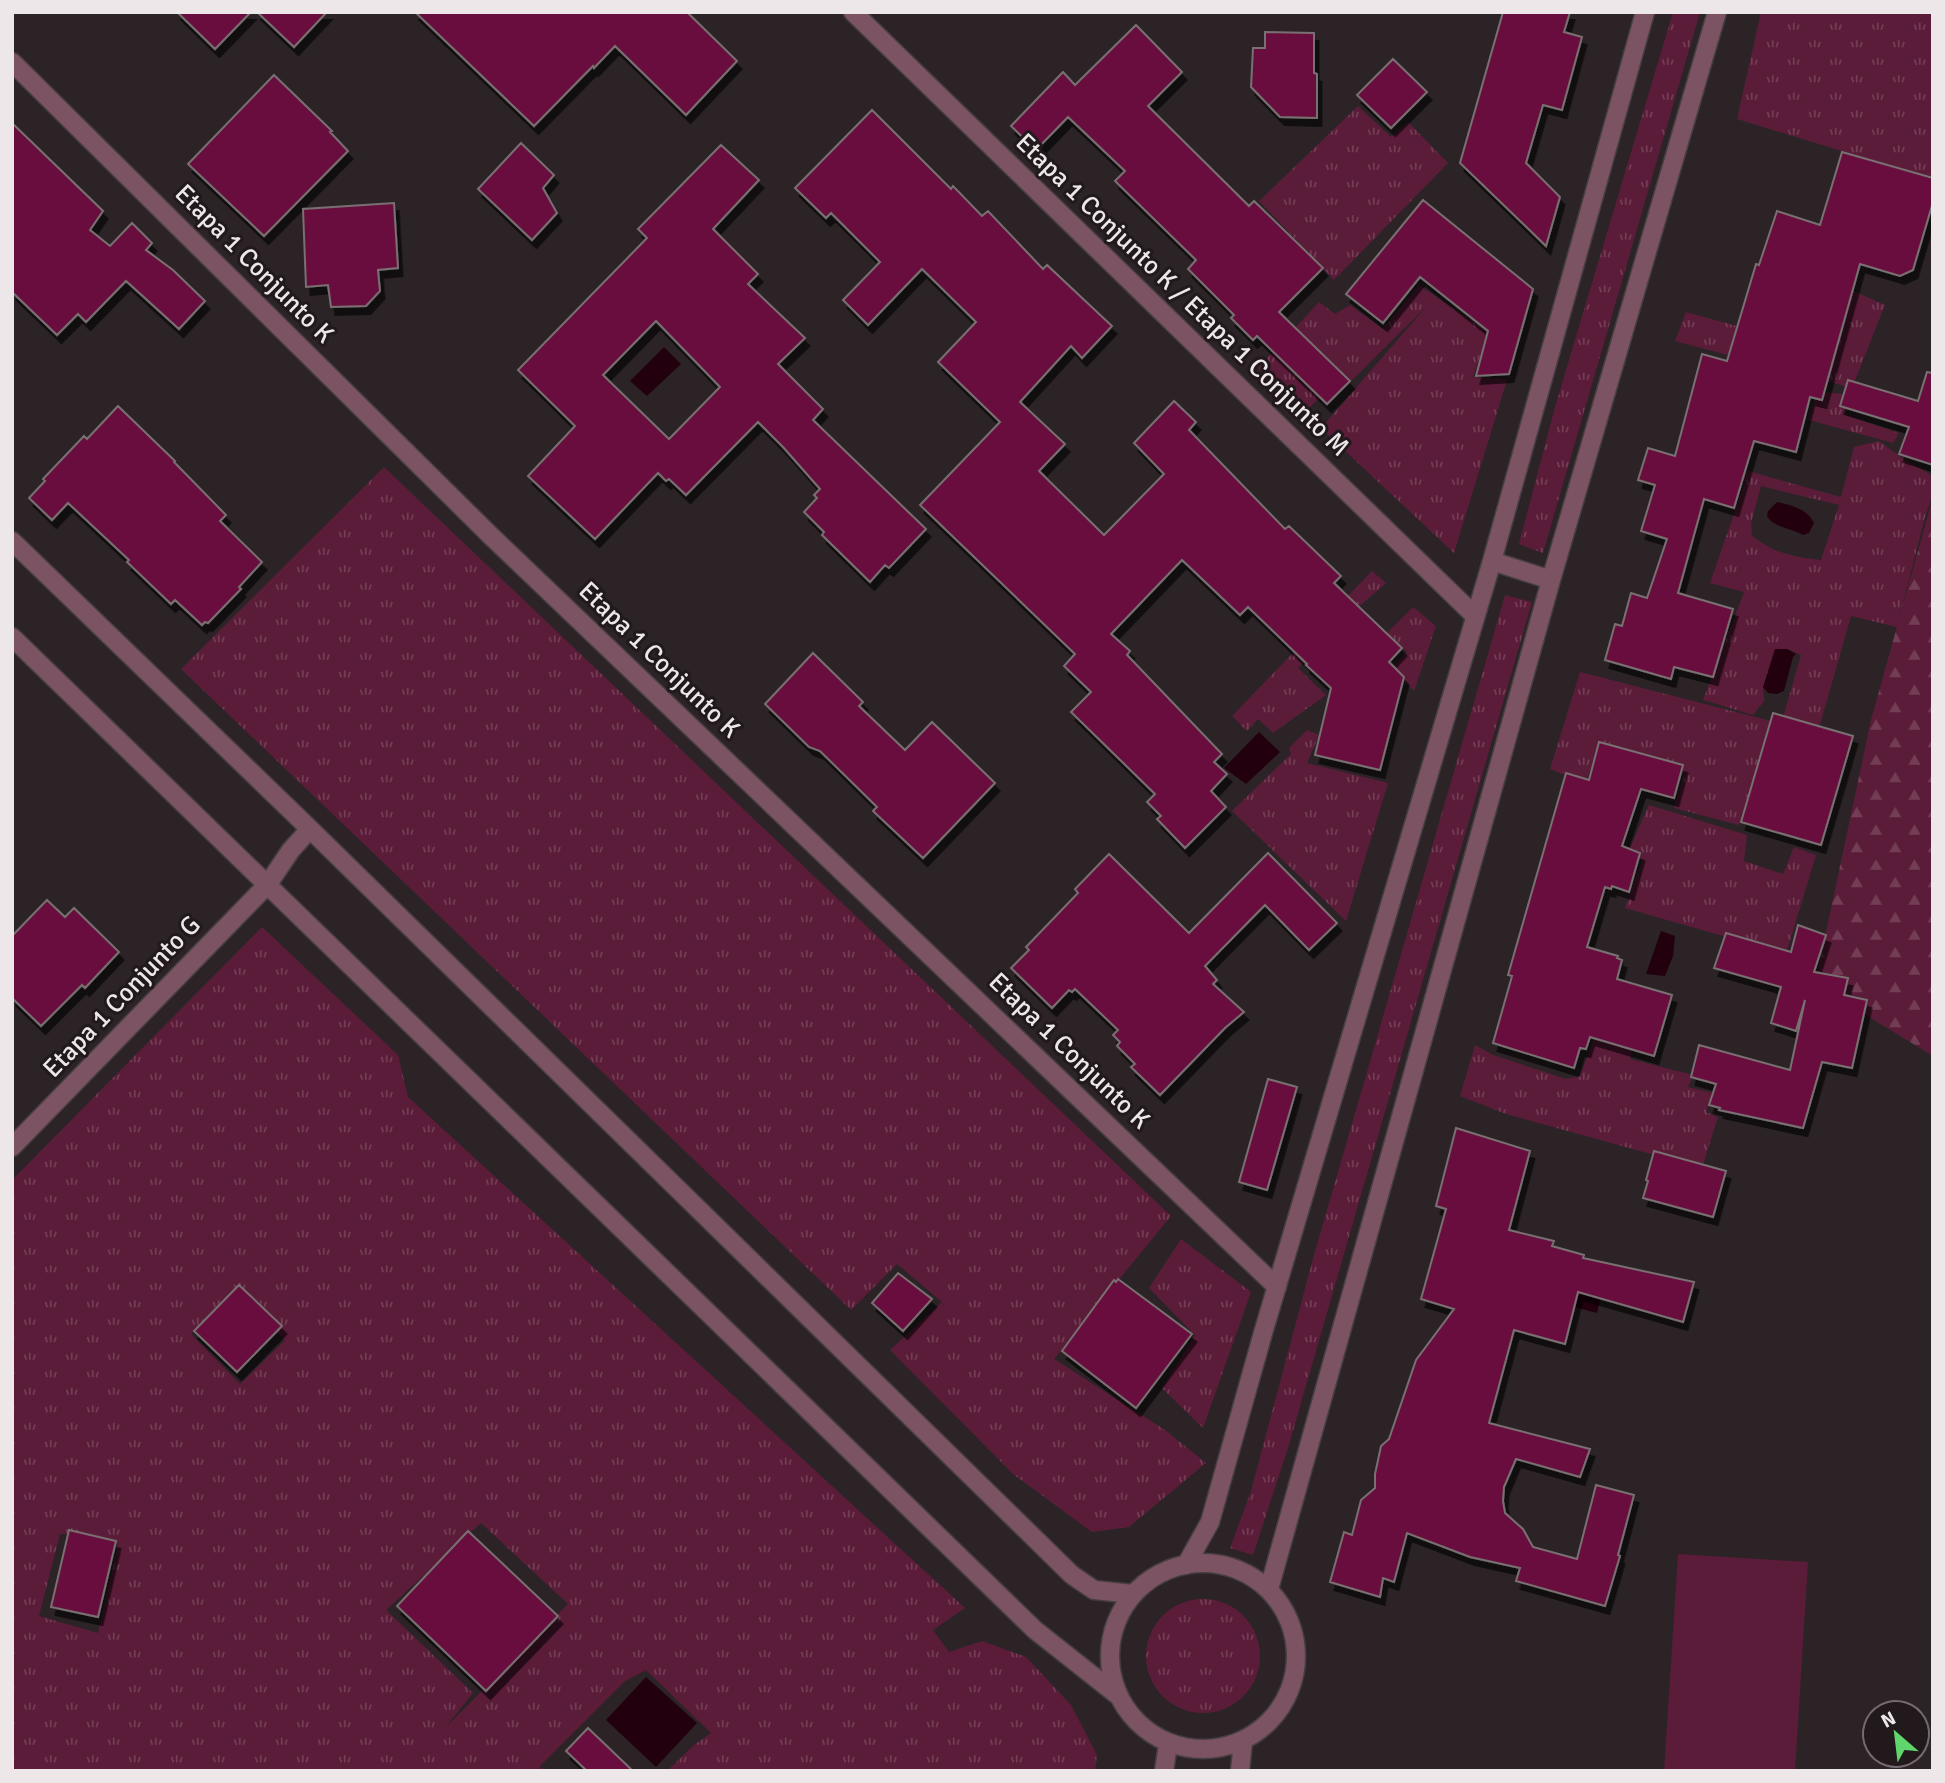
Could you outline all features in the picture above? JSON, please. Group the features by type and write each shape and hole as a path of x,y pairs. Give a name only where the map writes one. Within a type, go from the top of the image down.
{"street":[{"name":"Etapa 1 Conjunto K / Etapa 1 Conjunto M","path":"853,12 1474,614"},
{"path":"1186,1565 1210,1522 1474,614 1492,561 1646,12"},
{"path":"1269,1589 1551,580 1717,12"},
{"name":"Etapa 1 Conjunto K","path":"12,62 491,536 1277,1287"},
{"path":"12,541 1072,1575 1094,1590 1133,1594"},
{"path":"1492,561 1551,580"},
{"path":"12,636 1035,1630 1116,1694 1137,1724 1168,1744 1206,1750 1243,1741 1273,1720 1292,1689 1297,1654 1290,1619 1269,1589 1245,1572 1216,1564 1186,1565 1157,1575 1133,1594 1115,1624 1109,1660 1116,1694"},
{"name":"Etapa 1 Conjunto G","path":"12,1147 268,884 291,850 310,829"},
{"path":"1240,1771 1243,1741"},
{"path":"1164,1771 1168,1744"}],"green space":[{"path":"1673,12 1700,12 1543,553 1519,544 1555,407"},
{"path":"1761,12 1933,12 1933,169 1930,178 1737,119"},
{"path":"1358,106 1391,137 1408,122 1448,163 1334,280 1259,201"},
{"path":"1419,285 1470,320 1504,288 1473,377 1507,380 1454,553 1327,434 1323,426 1426,307 1350,382 1343,375 1307,410 1290,399 1258,368 1319,302 1335,314 1350,305 1383,329"},
{"path":"1853,291 1885,305 1852,388 1675,341 1686,312 1802,344 1830,359"},
{"path":"1817,391 1850,395 1845,415 1899,433 1893,443 1809,420"},
{"path":"1879,441 1933,476 1933,494 1897,627 1851,616 1818,732 1782,721 1801,655 1787,649 1763,687 1764,701 1753,715 1703,700 1744,592 1710,583 1748,471 1841,497 1854,447","holes":["1761,486 1839,505 1821,560 1784,553 1752,536 1751,523"]},
{"path":"384,467 1171,1216 1054,1359 1165,1430 1206,1463 1129,1527 1092,1532 1013,1474 890,1350 942,1302 897,1264 851,1310 181,669"},
{"path":"1933,497 1933,1056 1815,984 1871,720"},
{"path":"1372,571 1386,583 1355,610 1298,668 1326,695 1273,733 1258,719 1247,731 1232,716"},
{"path":"1505,595 1532,602 1288,1448 1253,1555 1230,1548 1251,1491 1314,1255"},
{"path":"1413,607 1436,626 1414,691 1392,668 1407,652 1387,633"},
{"path":"1580,672 1771,721 1739,825 1674,808 1684,775 1599,749 1585,783 1550,769"},
{"path":"1307,730 1319,735 1307,763 1388,783 1346,921 1232,811 1291,754 1289,748"},
{"path":"1649,805 1747,835 1744,861 1783,874 1794,847 1816,855 1786,954 1625,908 1642,860 1628,852"},
{"path":"262,927 398,1055 408,1097 965,1608 933,1630 949,1652 982,1641 1026,1657 1071,1705 1097,1755 1095,1771 667,1771 711,1733 646,1670 625,1681 539,1767 549,1771 12,1771 12,1180","holes":["236,1290 285,1340 240,1384 191,1334","481,1523 568,1604 444,1729 473,1693 386,1610","60,1534 118,1544 98,1633 39,1616"]},
{"path":"1598,1028 1637,1036 1630,1059 1693,1075 1688,1087 1713,1093 1706,1112 1718,1117 1702,1168 1506,1114 1460,1096 1475,1045 1493,1055 1566,1079 1580,1076"},
{"path":"1181,1239 1251,1292 1203,1428 1162,1388 1195,1335 1149,1288"},
{"path":"1678,1554 1808,1562 1795,1771 1664,1771"},
{"path":"1203,1599 1225,1603 1244,1615 1256,1634 1260,1656 1256,1678 1244,1697 1225,1709 1203,1713 1181,1709 1162,1697 1150,1678 1146,1656 1150,1634 1162,1615 1181,1603"}],"shaded area":[{"path":"664,347 681,364 647,396 630,381"},
{"path":"1777,502 1798,508 1807,514 1814,523 1809,533 1803,535 1770,520 1768,511"},
{"path":"1775,649 1787,649 1796,654 1784,691 1777,694 1768,693 1763,687"},
{"path":"1259,732 1280,752 1246,784 1224,768"},
{"path":"1661,931 1675,936 1673,956 1665,976 1646,974"},
{"path":"1584,1267 1607,1271 1597,1313 1574,1307"},
{"path":"646,1677 697,1723 656,1767 606,1720"}],"building":[{"path":"177,12 251,12 215,49"},
{"path":"257,12 327,12 294,47"},
{"path":"415,12 687,12 737,61 686,115 615,46 534,126"},
{"path":"1503,12 1570,12 1564,32 1582,37 1562,110 1543,105 1526,163 1560,197 1546,246 1460,163"},
{"path":"1136,25 1182,72 1148,106 1249,206 1254,201 1323,268 1279,312 1350,381 1327,404 1257,336 1253,340 1231,318 1234,315 1188,269 1196,260 1115,181 1125,171 1068,117 1036,150 1011,126 1063,72 1075,85"},
{"path":"1265,32 1314,33 1317,118 1280,117 1251,87 1253,48 1265,48"},
{"path":"1393,59 1427,92 1391,128 1357,95"},
{"path":"274,75 332,131 330,132 348,151 264,236 188,164"},
{"path":"872,110 951,189 953,186 982,216 988,211 1043,269 1047,265 1112,326 1082,358 1071,346 1020,402 1065,444 1039,471 1104,535 1164,474 1134,443 1174,401 1196,422 1189,430 1285,529 1289,526 1341,576 1334,583 1402,648 1389,662 1404,677 1380,770 1315,755 1331,688 1248,607 1240,615 1182,560 1111,634 1130,651 1127,655 1222,754 1214,762 1227,774 1211,791 1226,807 1185,848 1157,819 1161,816 1147,802 1155,794 1071,712 1091,692 1064,666 1075,654 920,505 1000,422 938,362 976,322 922,269 868,325 843,300 880,262 831,213 826,218 795,188"},
{"path":"12,123 103,211 90,230 110,246 132,223 152,243 146,250 173,270 205,301 179,329 126,281 86,322 78,314 57,335 12,292"},
{"path":"521,143 554,175 543,188 557,213 532,240 478,189"},
{"path":"721,145 759,180 713,229 758,274 748,284 805,338 778,364 823,409 813,420 926,529 889,568 885,565 870,582 822,535 824,532 804,512 817,498 814,495 820,489 758,422 686,495 658,473 595,539 528,476 575,426 518,370 647,238 638,229","holes":["656,321 720,387 669,439 603,375"]},
{"path":"1842,152 1933,178 1933,202 1913,270 1900,276 1860,264 1822,400 1810,397 1796,452 1754,441 1734,508 1704,499 1678,593 1733,609 1713,677 1674,667 1671,679 1605,660 1615,624 1622,626 1631,593 1647,598 1667,539 1641,531 1655,485 1638,480 1648,448 1675,456 1702,354 1727,361 1756,264 1759,265 1777,211 1820,225"},
{"path":"1423,200 1533,289 1509,374 1476,376 1488,331 1420,277 1383,323 1346,294"},
{"path":"394,203 398,268 378,270 380,291 366,306 331,307 328,285 306,287 303,209"},
{"path":"1927,372 1933,373 1933,465 1899,454 1909,427 1840,406 1848,380 1918,401"},
{"path":"118,406 226,515 220,521 262,562 239,587 241,589 208,623 202,625 175,600 171,604 68,503 52,520 29,498 45,481 43,479 84,436 87,439"},
{"path":"813,653 863,702 859,706 905,750 932,722 995,783 923,858 873,811 877,807 820,751 809,747 765,704"},
{"path":"1773,713 1853,736 1821,845 1741,822"},
{"path":"1599,742 1683,765 1674,798 1641,789 1622,846 1640,853 1629,892 1612,886 1611,889 1605,887 1587,947 1618,956 1617,958 1622,960 1617,979 1672,995 1654,1056 1590,1037 1586,1049 1580,1048 1574,1068 1493,1043 1512,976 1508,975 1566,773 1589,780"},
{"path":"1268,853 1337,923 1309,950 1265,905 1205,966 1217,980 1213,984 1244,1012 1160,1095 1131,1067 1135,1064 1117,1046 1120,1042 1113,1035 1118,1030 1075,989 1072,992 1069,990 1052,1008 1011,968 1029,950 1026,947 1078,893 1075,889 1109,854 1189,933"},
{"path":"47,900 65,917 74,908 119,952 85,988 82,985 41,1026 12,998 12,936"},
{"path":"1798,925 1826,935 1814,972 1848,978 1844,995 1867,1000 1852,1068 1822,1062 1803,1128 1719,1110 1720,1108 1709,1105 1716,1084 1691,1077 1699,1045 1790,1070 1805,1000 1796,1031 1771,1023 1781,987 1714,968 1726,933 1791,952"},
{"path":"1268,1079 1297,1087 1267,1190 1239,1182"},
{"path":"1456,1128 1530,1151 1509,1230 1554,1241 1552,1246 1584,1255 1583,1258 1694,1282 1683,1322 1578,1292 1565,1344 1514,1330 1489,1423 1590,1449 1580,1477 1516,1459 1504,1487 1505,1513 1523,1529 1533,1547 1577,1559 1596,1485 1634,1495 1605,1606 1516,1581 1520,1568 1470,1557 1407,1533 1394,1582 1383,1578 1380,1597 1330,1582 1344,1532 1352,1535 1361,1500 1375,1488 1381,1446 1389,1439 1416,1360 1454,1309 1421,1299 1446,1209 1436,1206"},
{"path":"1654,1151 1726,1171 1713,1217 1643,1198"},
{"path":"898,1273 932,1299 903,1331 872,1303"},
{"path":"1118,1279 1192,1334 1136,1408 1062,1351 1114,1280 1116,1282"},
{"path":"239,1285 282,1326 237,1372 194,1331"},
{"path":"69,1530 116,1541 98,1617 51,1607"},
{"path":"468,1531 558,1616 486,1691 397,1606"},
{"path":"588,1728 633,1771 587,1771 566,1751"}]}
